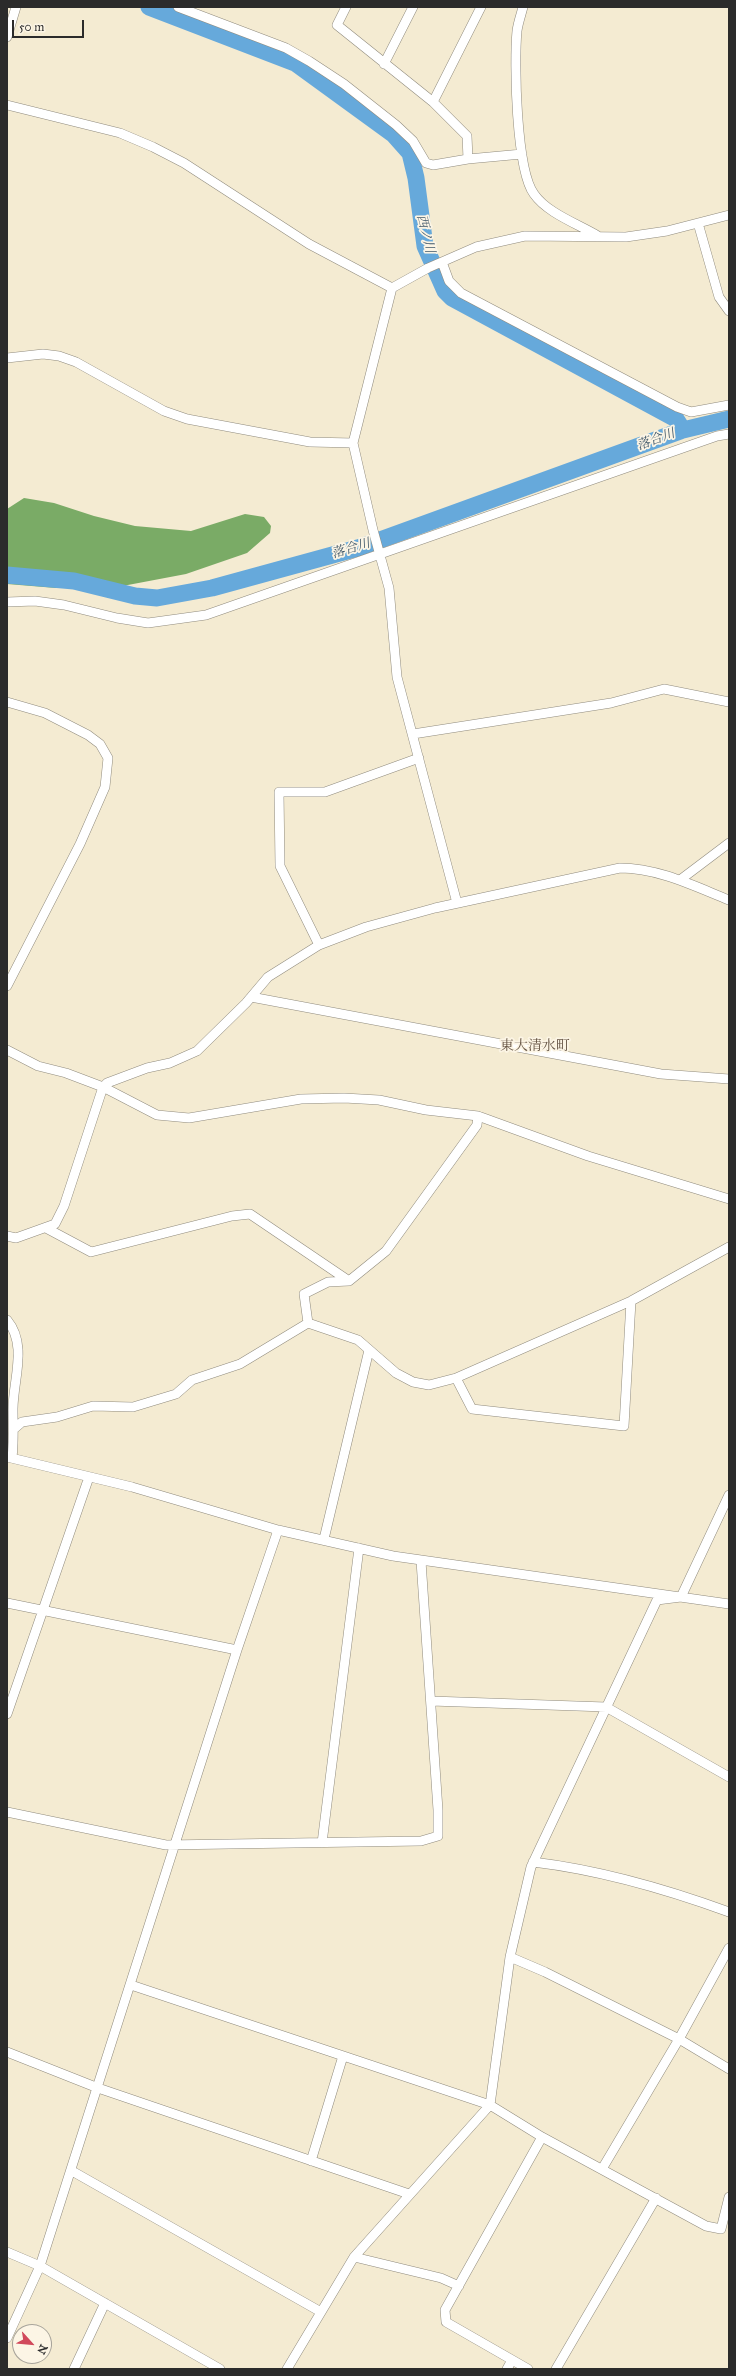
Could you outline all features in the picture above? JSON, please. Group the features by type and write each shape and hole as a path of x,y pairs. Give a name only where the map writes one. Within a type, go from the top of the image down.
{"street":[{"path":"7,37 16,7"},
{"path":"178,7 286,48 309,61 344,84 396,125 413,140 426,163 433,165 468,159 522,154"},
{"path":"346,7 337,25 432,102 467,136 468,159"},
{"path":"384,64 413,7"},
{"path":"432,102 481,7"},
{"path":"523,7 517,29 515,62 522,154 527,177 533,194 549,208 599,237"},
{"path":"7,105 120,133 153,146 184,163 309,244 392,288"},
{"path":"457,903 397,677 389,588 373,530 353,443 392,288 435,265 476,247 525,236 626,237 667,231 729,215"},
{"path":"698,223 719,297 729,311"},
{"path":"435,265 461,294 677,407 692,412 729,406"},
{"path":"7,358 43,354 76,362 164,411 187,419 310,442 353,443"},
{"path":"7,602 34,601 64,605 117,618 148,623 206,615 552,492 717,436 729,434"},
{"path":"413,734 611,703 664,689 729,702"},
{"path":"7,702 45,713 88,735 100,744 108,758 105,787 7,986"},
{"path":"319,944 280,866 279,792 326,792 419,758"},
{"path":"680,880 729,843"},
{"path":"7,1236 16,1238 55,1224 64,1206 103,1087 147,1068 191,1055 251,997 268,977 319,944 366,927 457,903 620,868 638,868 680,880 729,900"},
{"path":"251,997 661,1074 729,1079"},
{"path":"7,1050 38,1066 103,1087 157,1115 170,1118 188,1118 301,1099 344,1098 379,1100 426,1110 478,1116 603,1161 729,1199"},
{"path":"308,1323 304,1294 328,1282 349,1281 386,1251 477,1126 478,1116"},
{"path":"46,1228 91,1252 232,1216 250,1214 349,1281"},
{"path":"15,1428 22,1422 57,1417 93,1406 133,1407 176,1394 192,1380 240,1364 308,1323 358,1340 396,1373 412,1382 429,1385 456,1378 631,1301 729,1247"},
{"path":"456,1378 472,1409 624,1426 631,1301"},
{"path":"7,1320 18,1340 13,1409 15,1428 10,1458 89,1477 278,1530 421,1561 729,1604"},
{"path":"324,1539 370,1350"},
{"path":"7,1714 89,1477"},
{"path":"680,1597 729,1495"},
{"path":"7,2338 40,2266 72,2171 174,1845 237,1650 278,1530"},
{"path":"322,1843 359,1548"},
{"path":"7,1812 174,1845 421,1841 438,1836 431,1701 421,1561"},
{"path":"288,2369 354,2258 409,2194 490,2105 510,1957 533,1862 657,1600 680,1597"},
{"path":"7,1603 237,1650"},
{"path":"431,1701 606,1707 729,1777"},
{"path":"533,1862 576,1868 677,1893 729,1912"},
{"path":"602,2169 679,2039 729,1948"},
{"path":"510,1957 545,1972 679,2039 729,2069"},
{"path":"131,1985 490,2105 542,2137 706,2226 721,2229 729,2197"},
{"path":"7,2052 98,2088 409,2194"},
{"path":"311,2161 343,2056"},
{"path":"528,2369 446,2322 445,2310 542,2137"},
{"path":"72,2171 321,2312"},
{"path":"556,2369 656,2198"},
{"path":"7,2252 40,2266 220,2369"},
{"path":"354,2258 441,2278 459,2286"},
{"path":"74,2369 105,2303"},
{"path":"506,2369 512,2360"}],"green space":[{"path":"24,498 54,503 94,516 135,526 191,531 245,514 264,517 271,526 270,533 247,553 186,574 112,588 56,588 7,584 7,509"}],"waterway":[{"name":"西ノ川","path":"149,7 295,63 394,135 410,153 416,178 425,246 445,291 452,298 676,419 683,430"},
{"name":"落合川","path":"7,575 74,581 135,596 157,598 212,588 358,548 683,430 729,419"}],"district":[{"name":"東大清水町","path":"535,1047"}]}
